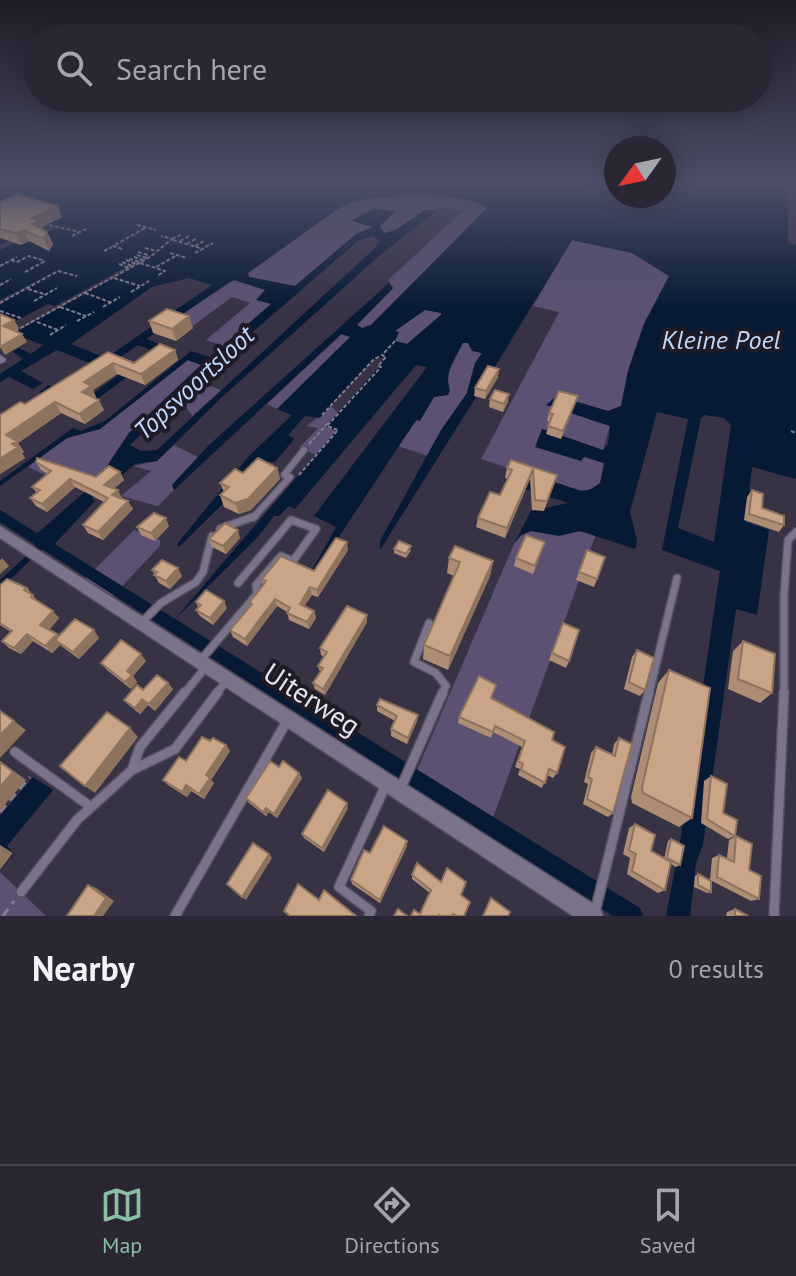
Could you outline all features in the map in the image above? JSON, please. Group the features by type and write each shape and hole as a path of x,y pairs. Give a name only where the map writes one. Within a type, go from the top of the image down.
{"street":[{"name":"Uiterweg","path":"0,531 207,656 228,679 397,784 571,910 595,911"}],"lane":[{"path":"144,619 155,608 192,587 205,566 205,545 225,525 253,518 290,477 284,475 304,450"},
{"path":"238,583 267,548 291,520 316,529 293,561 267,548"},
{"path":"774,916 775,847 784,732 784,595 788,540 796,532"},
{"path":"132,770 140,747 257,594 256,585 281,556"},
{"path":"595,911 677,578"},
{"path":"369,916 371,911 339,887 397,784 412,767 446,686 436,673 414,662 429,623"},
{"path":"21,892 77,820 91,807 132,770 175,749 228,679"},
{"path":"175,916 289,718"},
{"path":"15,752 91,807"}],"path":[{"path":"55,226 80,232"},
{"path":"141,226 156,230"},
{"path":"104,251 147,227"},
{"path":"72,236 88,228"},
{"path":"150,246 158,247 182,234"},
{"path":"161,236 203,249"},
{"path":"179,242 189,236"},
{"path":"190,246 197,238"},
{"path":"190,246 204,241"},
{"path":"195,253 213,243"},
{"path":"113,246 122,249"},
{"path":"11,333 140,263 161,249 158,247"},
{"path":"145,248 156,251"},
{"path":"170,253 187,258"},
{"path":"140,263 136,254 140,263"},
{"path":"155,269 177,255"},
{"path":"11,260 17,262 29,256 45,261 25,272"},
{"path":"0,266 17,257"},
{"path":"128,260 165,271 157,276"},
{"path":"121,263 140,263"},
{"path":"64,273 71,269"},
{"path":"0,303 58,271 77,276 71,279"},
{"path":"113,277 137,286"},
{"path":"0,285 11,279"},
{"path":"131,292 149,281"},
{"path":"26,288 46,294"},
{"path":"34,301 57,288"},
{"path":"85,293 110,302"},
{"path":"103,307 120,297"},
{"path":"59,307 86,316"},
{"path":"0,311 21,318"},
{"path":"77,321 94,312"},
{"path":"34,321 58,330"},
{"path":"50,335 66,325"},
{"path":"322,415 396,340"},
{"path":"304,450 381,367 378,366 386,357 382,355"},
{"path":"331,405 339,413"},
{"path":"299,474 338,430 327,426 330,423"},
{"path":"791,431 796,433"},
{"path":"0,812 37,769"},
{"path":"3,916 21,892"}],"shaded area":[{"path":"314,226 374,227 356,234 295,286 249,277 248,273"},
{"path":"380,226 402,226 384,233"},
{"path":"447,226 470,226 371,325 362,328 357,325 393,288 388,280"},
{"path":"572,240 632,253 669,276 644,324 628,371 621,406 608,411 556,396 547,405 610,426 603,450 543,429 584,456 605,464 600,483 587,491 572,489 481,459 559,312 533,306"},
{"path":"234,280 266,290 272,304 223,346 206,340 250,303 232,297 190,328 170,322"},
{"path":"425,310 441,312 441,315 407,344 394,341 394,331"},
{"path":"342,334 351,337 277,409 267,404"},
{"path":"463,342 471,344 482,355 475,363 467,393 428,456 398,446 434,397 449,387 447,376"},
{"path":"188,360 202,365 129,433 97,481 52,478 28,467 67,438 100,429"},
{"path":"196,381 221,390 192,416 180,397"},
{"path":"331,406 338,413 326,426 337,430 316,455 299,448 318,428 307,426"},
{"path":"174,445 198,457 172,485 174,490 158,506 121,496 151,471 133,466 157,461"},
{"path":"134,530 160,540 160,546 111,598 84,580"},
{"path":"535,530 553,535 577,531 596,534 486,837 409,789 514,544 522,534"},
{"path":"0,872 46,916 0,916"}],"water":[{"name":"Kleine Poel","path":"0,226 43,226 0,245"},
{"name":"Kleine Poel","path":"48,226 314,226 248,273 249,277 295,286 356,234 373,227 369,226 380,226 384,233 402,226 418,226 379,256 221,398 157,461 135,464 116,480 112,479 48,551 41,550 0,589 0,580 36,547 32,538 97,481 129,433 201,365 188,360 100,429 67,438 0,486 0,481 73,428 81,431 105,421 191,351 210,357 271,304 256,300 265,290 234,280 146,339 167,347 84,409 77,405 146,355 149,349 138,345 54,402 39,392 49,385 55,388 92,364 57,350 21,371 43,383 33,389 9,377 0,382 0,374 23,359 13,352 19,348 31,354 43,345 19,336 0,341 152,256 148,255 55,306 48,304 0,329 0,303 58,270 0,300 0,250 18,241 26,243 57,228","holes":["373,236 380,241 157,450 141,451 130,445 206,372 358,241","189,278 212,285 106,358 71,344 152,287"]},
{"name":"Kleine Poel","path":"469,226 788,226 788,243 796,245 796,479 752,467 746,522 769,530 757,615 736,609 690,916 666,916 720,571 662,550 688,419 657,412 630,512 637,541 635,549 580,531 559,536 531,531 520,536 514,544 531,511 568,503 504,482 511,468 582,491 600,483 604,463 584,457 581,461 535,447 542,429 603,450 608,444 610,426 546,405 557,396 608,411 621,406 628,371 644,324 669,276 632,253 572,240 493,370 500,375 483,386 380,550 380,541 441,430 467,393 475,363 482,353 472,351 468,343 463,343 451,366 448,395 434,397 420,421 416,420 288,614 336,527 314,516 427,367 416,365 295,509 289,506 279,516 274,516 257,538 174,620 336,431 326,426 385,357 373,360 320,418 305,416 288,435 294,439 275,462 265,462 179,547 177,544 249,456 292,415 277,409 350,337 341,334 174,490 172,485 209,445 389,283 393,288 357,325 362,328 371,325","holes":["425,310 441,313 407,344 395,341 399,332 395,331","705,415 724,418 731,425 714,542 678,528 701,418"]},
{"path":"33,777 53,790 7,846 14,853 0,871 0,816"}],"building":[{"path":"0,226 35,226 47,232 44,239 23,230 16,233 0,229"},
{"path":"167,309 189,316 172,329 149,321"},
{"path":"0,314 14,320 3,326 22,334 0,347"},
{"path":"160,344 175,350 141,374 113,363 84,382 91,386 82,392 99,400 79,414 55,402 6,435 17,441 12,444 18,447 0,459 0,415 20,402 25,404 108,352 134,363"},
{"path":"488,366 499,369 486,391 475,388"},
{"path":"495,390 509,394 504,404 490,399"},
{"path":"559,391 578,396 563,431 548,426 553,414 549,413"},
{"path":"37,458 96,477 109,466 120,472 104,485 118,490 112,495 128,501 98,532 83,525 108,498 70,479 42,504 30,498 40,490 32,487 51,471 36,462"},
{"path":"258,458 277,468 248,499 235,503 220,495 229,487 220,483 235,469 243,473"},
{"path":"511,460 557,475 547,501 535,500 533,469 507,528 478,518 490,492 500,495 512,470 507,468"},
{"path":"752,490 763,494 762,508 784,516 784,525 749,514"},
{"path":"154,513 166,518 151,533 137,527"},
{"path":"225,523 238,530 223,546 209,539"},
{"path":"526,535 545,542 535,566 516,558"},
{"path":"336,538 347,542 317,590 310,587 300,604 314,611 307,622 287,613 290,608 275,599 245,639 230,630 252,604 250,602 266,581 262,579 281,556 314,571"},
{"path":"399,541 411,546 406,554 394,549"},
{"path":"455,546 493,561 450,656 424,645 460,562 449,558"},
{"path":"587,550 605,557 597,579 579,572"},
{"path":"162,560 178,568 166,581 154,575 157,572 152,570"},
{"path":"7,579 27,588 24,590 33,595 31,597 53,611 40,625 57,634 45,646 27,634 14,648 2,641 12,631 0,623 0,585"},
{"path":"206,590 224,601 210,618 196,610 201,605 196,602"},
{"path":"347,606 367,615 323,689 313,683 323,668 318,666 327,652 320,648"},
{"path":"75,619 94,630 73,652 55,640"},
{"path":"563,623 579,630 569,661 552,653"},
{"path":"121,640 141,654 127,671 132,675 125,682 101,663"},
{"path":"743,641 775,654 772,693 738,679"},
{"path":"637,650 654,658 645,690 629,682"},
{"path":"669,670 710,688 692,818 643,793 642,787"},
{"path":"157,675 168,683 149,704 142,699 135,708 124,700 137,685 143,690"},
{"path":"479,676 496,685 491,698 554,732 552,740 565,747 557,773 549,769 545,783 521,770 523,764 518,761 525,741 495,726 493,732 459,717"},
{"path":"380,699 418,715 408,738 391,729 397,716 377,705"},
{"path":"0,711 14,721 0,735"},
{"path":"107,712 130,728 85,786 60,766"},
{"path":"202,737 210,741 213,738 226,745 206,775 210,778 199,794 186,785 182,792 163,780 179,757 186,761"},
{"path":"619,738 632,744 613,813 587,799 592,779 588,777 596,747 615,756"},
{"path":"270,761 279,767 283,761 299,773 274,814 266,808 263,812 246,798"},
{"path":"0,762 13,772 0,787"},
{"path":"711,776 727,784 723,813 737,820 735,836 707,819"},
{"path":"328,790 347,803 322,848 302,834"},
{"path":"635,824 655,835 651,851 671,862 665,890 632,871 636,854 629,850"},
{"path":"384,826 407,841 380,900 351,880 364,850 370,853"},
{"path":"736,836 752,844 749,870 761,876 759,899 717,877 719,855 734,862"},
{"path":"671,839 684,846 680,865 667,858"},
{"path":"253,843 269,854 242,897 227,884"},
{"path":"417,863 441,882 447,868 466,882 461,895 470,902 464,916 411,916 414,910 420,914 431,890 412,875"},
{"path":"698,874 711,881 711,892 698,885"},
{"path":"298,884 319,900 324,890 356,916 290,916 284,911"},
{"path":"88,885 106,898 94,916 67,916"},
{"path":"491,898 510,912 508,916 483,916"},
{"path":"398,909 407,916 394,916"},
{"path":"735,909 748,916 735,916"}],"waterway":[{"path":"0,515 632,916"}],"water label":[{"name":"Topsvoortsloot","path":"194,383"}]}
